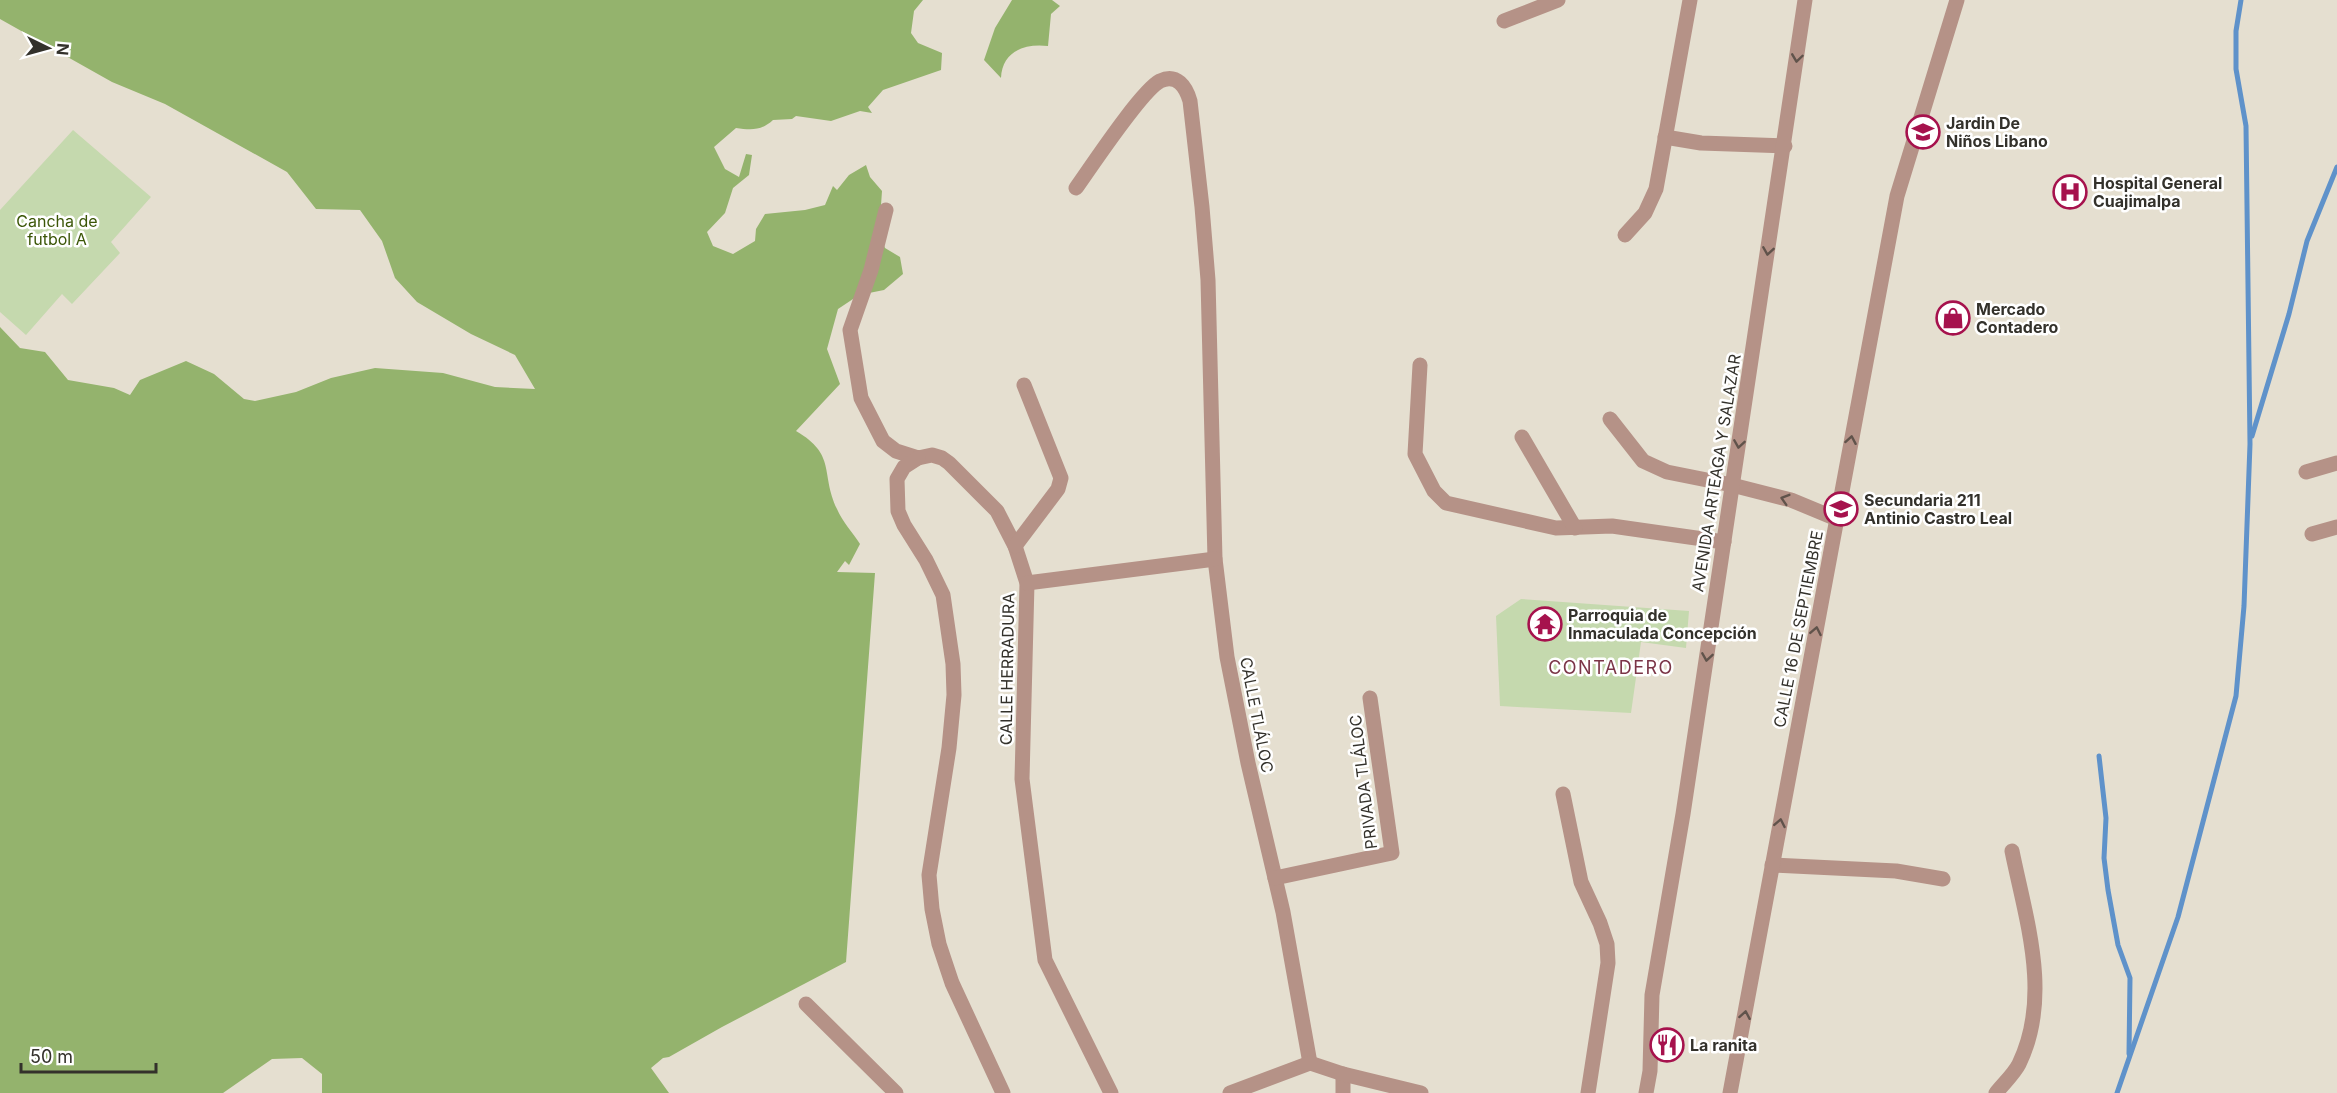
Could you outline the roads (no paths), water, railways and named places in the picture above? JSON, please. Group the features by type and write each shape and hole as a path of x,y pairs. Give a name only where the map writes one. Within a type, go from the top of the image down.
{"street":[{"path":"1504,21 1558,0"},
{"path":"1625,235 1645,213 1656,189 1690,0"},
{"name":"AVENIDA ARTEAGA Y SALAZAR","path":"1646,1093 1650,1071 1652,995 1683,814 1785,146 1805,0"},
{"name":"CALLE 16 DE SEPTIEMBRE","path":"1730,1093 1897,196 1958,0"},
{"name":"CALLE TLÁLOC","path":"1076,188 1155,84 1163,80 1180,82 1186,88 1190,100 1203,207 1213,411 1215,559 1227,657 1248,763 1283,912 1310,1063"},
{"path":"1665,137 1701,143 1785,146"},
{"name":"CALLE HERRADURA","path":"886,210 871,270 850,330 861,398 883,441 896,451 918,458 932,456 942,458 963,475 996,511 1015,546 1027,583 1022,779 1045,960 1111,1093"},
{"path":"1420,365 1415,454 1434,491 1446,503 1556,528 1620,527 1724,542"},
{"path":"1015,546 1058,489 1061,478 1024,385"},
{"path":"1610,419 1643,461 1667,472 1791,500 1837,519"},
{"path":"1522,437 1575,528"},
{"path":"918,458 904,468 897,479 898,511 943,595 953,664 954,695 950,748 929,875 932,909 939,944 952,983 1003,1093"},
{"path":"2306,472 2337,463"},
{"path":"2312,534 2337,527"},
{"path":"1027,583 1215,559"},
{"name":"PRIVADA TLÁLOC","path":"1275,878 1392,853 1370,698"},
{"path":"1563,794 1581,882 1607,944 1608,963 1588,1093"},
{"path":"1996,1093 2019,1066 2029,1036 2036,984 2033,954 2012,851"},
{"path":"1772,865 1896,871 1943,879"},
{"path":"806,1004 896,1093"},
{"path":"1230,1093 1310,1063 1343,1074 1421,1093"},
{"path":"1343,1074 1343,1093"}],"waterway":[{"path":"2117,1093 2178,917 2236,696 2244,606 2250,444 2246,126 2236,69 2236,31 2241,0"},
{"path":"2252,436 2289,314 2307,241 2337,167"},
{"path":"2099,756 2106,818 2104,858 2108,890 2118,945 2130,978 2129,1054"}],"place":[{"name":"Jardin De Niños Libano","path":"1923,132"},
{"name":"Hospital General Cuajimalpa","path":"2070,192"},
{"name":"Mercado Contadero","path":"1953,318"},
{"name":"Secundaria 211 Antinio Castro Leal","path":"1841,509"},
{"name":"Parroquia de Inmaculada Concepción","path":"1545,624"},
{"name":"La ranita","path":"1667,1045"}],"district":[{"name":"CONTADERO","path":"1611,667"}],"park label":[{"name":"Cancha de futbol A","path":"57,230"}]}
